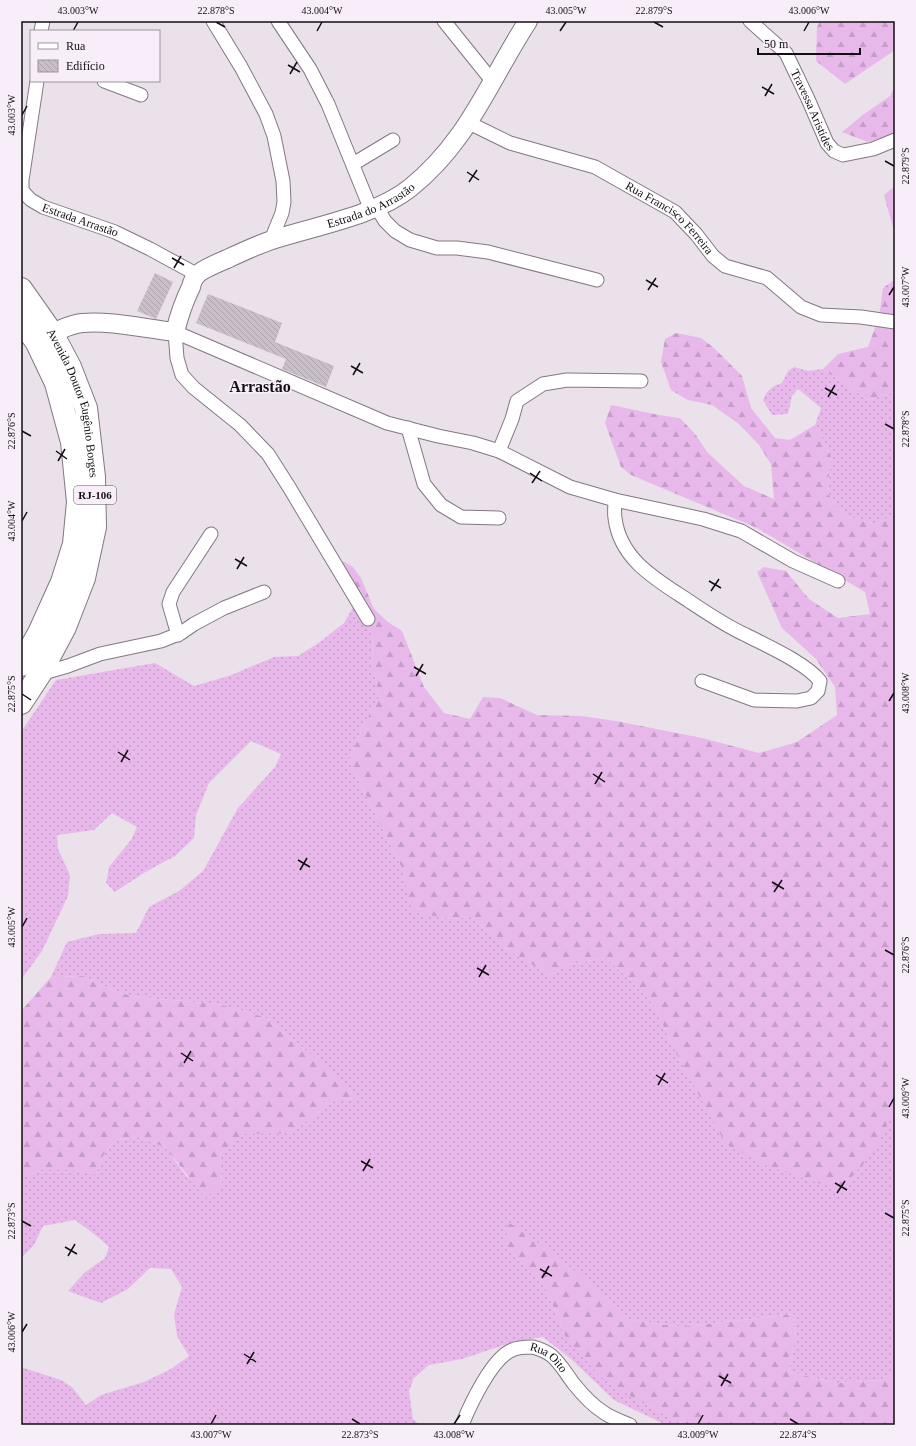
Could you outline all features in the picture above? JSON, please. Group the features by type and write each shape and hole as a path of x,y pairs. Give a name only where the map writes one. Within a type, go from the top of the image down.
{"highway":[{"name":"Avenida Doutor Eugênio Borges","path":"21,288 52,333 70,367 86,408 94,477 95,527 84,578 65,627 40,674 21,703"},
{"name":"Avenida Doutor Eugênio Borges","path":"21,320 37,343 56,383 72,442 78,502 74,544 62,582 39,633 21,665"}],"street":[{"path":"213,21 241,67 266,114 274,136 283,181 284,202 282,213 271,240"},
{"path":"278,21 310,69 328,104 374,209 395,231 410,240 437,248 457,248 488,252 598,280"},
{"path":"444,21 493,82"},
{"name":"Estrada do Arrastão","path":"196,274 219,262 271,240 374,209 393,200 410,188 428,172 452,146 469,123 493,82 513,43 528,21"},
{"name":"Travessa Aristides","path":"750,21 786,53 827,143 834,151 844,155 873,149 895,140"},
{"name":"Estrada Arrastão","path":"37,82 22,180 22,190 26,195 31,200 43,207 115,232 196,274"},
{"path":"107,82 141,95"},
{"name":"Rua Francisco Ferreira","path":"469,123 510,143 595,167 675,212 696,234 713,256 725,266 767,278 801,307 821,315 861,317 895,322"},
{"path":"353,164 393,140"},
{"path":"196,274 183,303 175,332 177,358 182,375 194,388 240,425 268,454 290,487 368,619"},
{"path":"52,333 68,326 81,323 100,322 175,332 387,423 473,443 499,451 570,487 615,500 703,519 741,531 793,561 838,581"},
{"path":"499,451 512,419 517,401 543,384 567,380 641,381"},
{"path":"408,428 424,484 442,505 461,517 498,518"},
{"path":"615,500 615,518 620,538 629,554 642,570 710,614 805,668 815,675 820,681 818,691 811,698 797,701 754,700 702,681"},
{"path":"178,635 170,604 172,592 211,534"},
{"path":"40,674 68,666 100,654 161,641 178,635 194,624 224,608 264,592"},
{"name":"Rua Oito","path":"462,1425 466,1414 488,1373 499,1359 511,1350 527,1347 542,1349 552,1356 589,1400 603,1412 630,1425"}],"green space":[{"path":"820,21 895,21 895,50 845,84 816,61 817,27"},
{"path":"895,86 895,134 868,142 842,132 890,96"},
{"path":"895,186 895,235 884,195"},
{"path":"895,279 895,392 868,400 823,369 838,354 868,347 879,317 883,288"},
{"path":"676,333 701,338 714,348 742,376 751,408 775,438 790,440 815,425 831,456 827,493 848,517 877,524 895,513 895,1112 893,1113 874,1152 840,1190 767,1166 726,1144 680,1061 653,1004 606,958 570,964 550,975 506,949 471,917 451,919 412,912 402,868 349,761 363,726 379,698 372,661 373,638 344,575 343,561 353,567 361,578 374,609 388,622 402,631 424,687 444,713 470,719 483,697 500,698 537,715 581,716 616,721 702,738 759,753 797,742 837,715 835,687 816,659 782,628 757,572 764,567 786,571 809,599 838,618 870,614 865,592 757,528 631,475 621,467 605,423 611,405 680,418 696,435 707,452 744,486 774,499 771,464 759,445 739,424 712,405 688,400 671,390 661,362 665,339"},
{"path":"794,367 808,371 823,369 868,400 895,392 895,513 877,524 848,517 827,493 831,456 815,425 821,408 798,389 792,396 788,414 772,415 763,400 768,391 782,383 788,371"},
{"path":"357,601 373,638 372,661 379,698 363,726 349,761 402,868 413,912 451,919 471,917 506,949 550,975 570,964 606,958 653,1004 680,1061 893,1113 895,1112 895,1368 881,1380 837,1383 789,1372 795,1339 794,1314 681,1327 630,1320 596,1288 505,1246 545,1287 565,1336 635,1399 683,1424 666,1425 614,1400 571,1359 543,1337 513,1342 462,1359 429,1365 414,1378 409,1391 413,1419 420,1425 21,1425 21,1369 24,1368 61,1380 72,1387 86,1405 101,1395 144,1382 171,1369 189,1356 177,1336 174,1314 182,1287 171,1269 150,1268 128,1289 101,1303 68,1291 84,1273 105,1258 109,1247 75,1220 43,1226 34,1245 21,1258 21,1179 40,1170 73,1170 96,1174 104,1154 115,1140 140,1137 166,1148 187,1177 222,1185 220,1154 243,1133 290,1133 337,1099 358,1098 301,1046 264,1017 218,1004 134,997 110,989 83,976 51,977 67,942 99,934 136,933 149,907 179,891 203,871 238,808 275,767 281,754 251,741 209,783 196,815 194,838 175,856 147,871 115,892 106,883 109,867 131,840 137,827 112,813 94,830 57,835 58,849 70,875 68,896 42,951 21,980 21,732 56,680 155,663 194,686 229,676 274,657 298,656 320,642 344,623"},
{"path":"83,976 110,989 134,997 218,1004 264,1017 301,1046 359,1098 337,1099 290,1133 243,1134 220,1154 222,1185 205,1198 166,1148 140,1137 115,1140 104,1154 96,1174 73,1170 40,1170 21,1179 21,1011 51,977"},
{"path":"508,1222 553,1253 596,1288 630,1320 681,1327 794,1314 795,1339 789,1372 837,1383 881,1380 895,1368 895,1425 683,1424 635,1399 599,1376 565,1336 545,1287 505,1246"}],"building":[{"path":"155,273 173,282 156,319 137,311"},
{"path":"208,294 282,323 275,342 334,366 326,387 282,369 286,359 196,323"}],"district":[{"name":"Arrastão","path":"260,386"}]}
